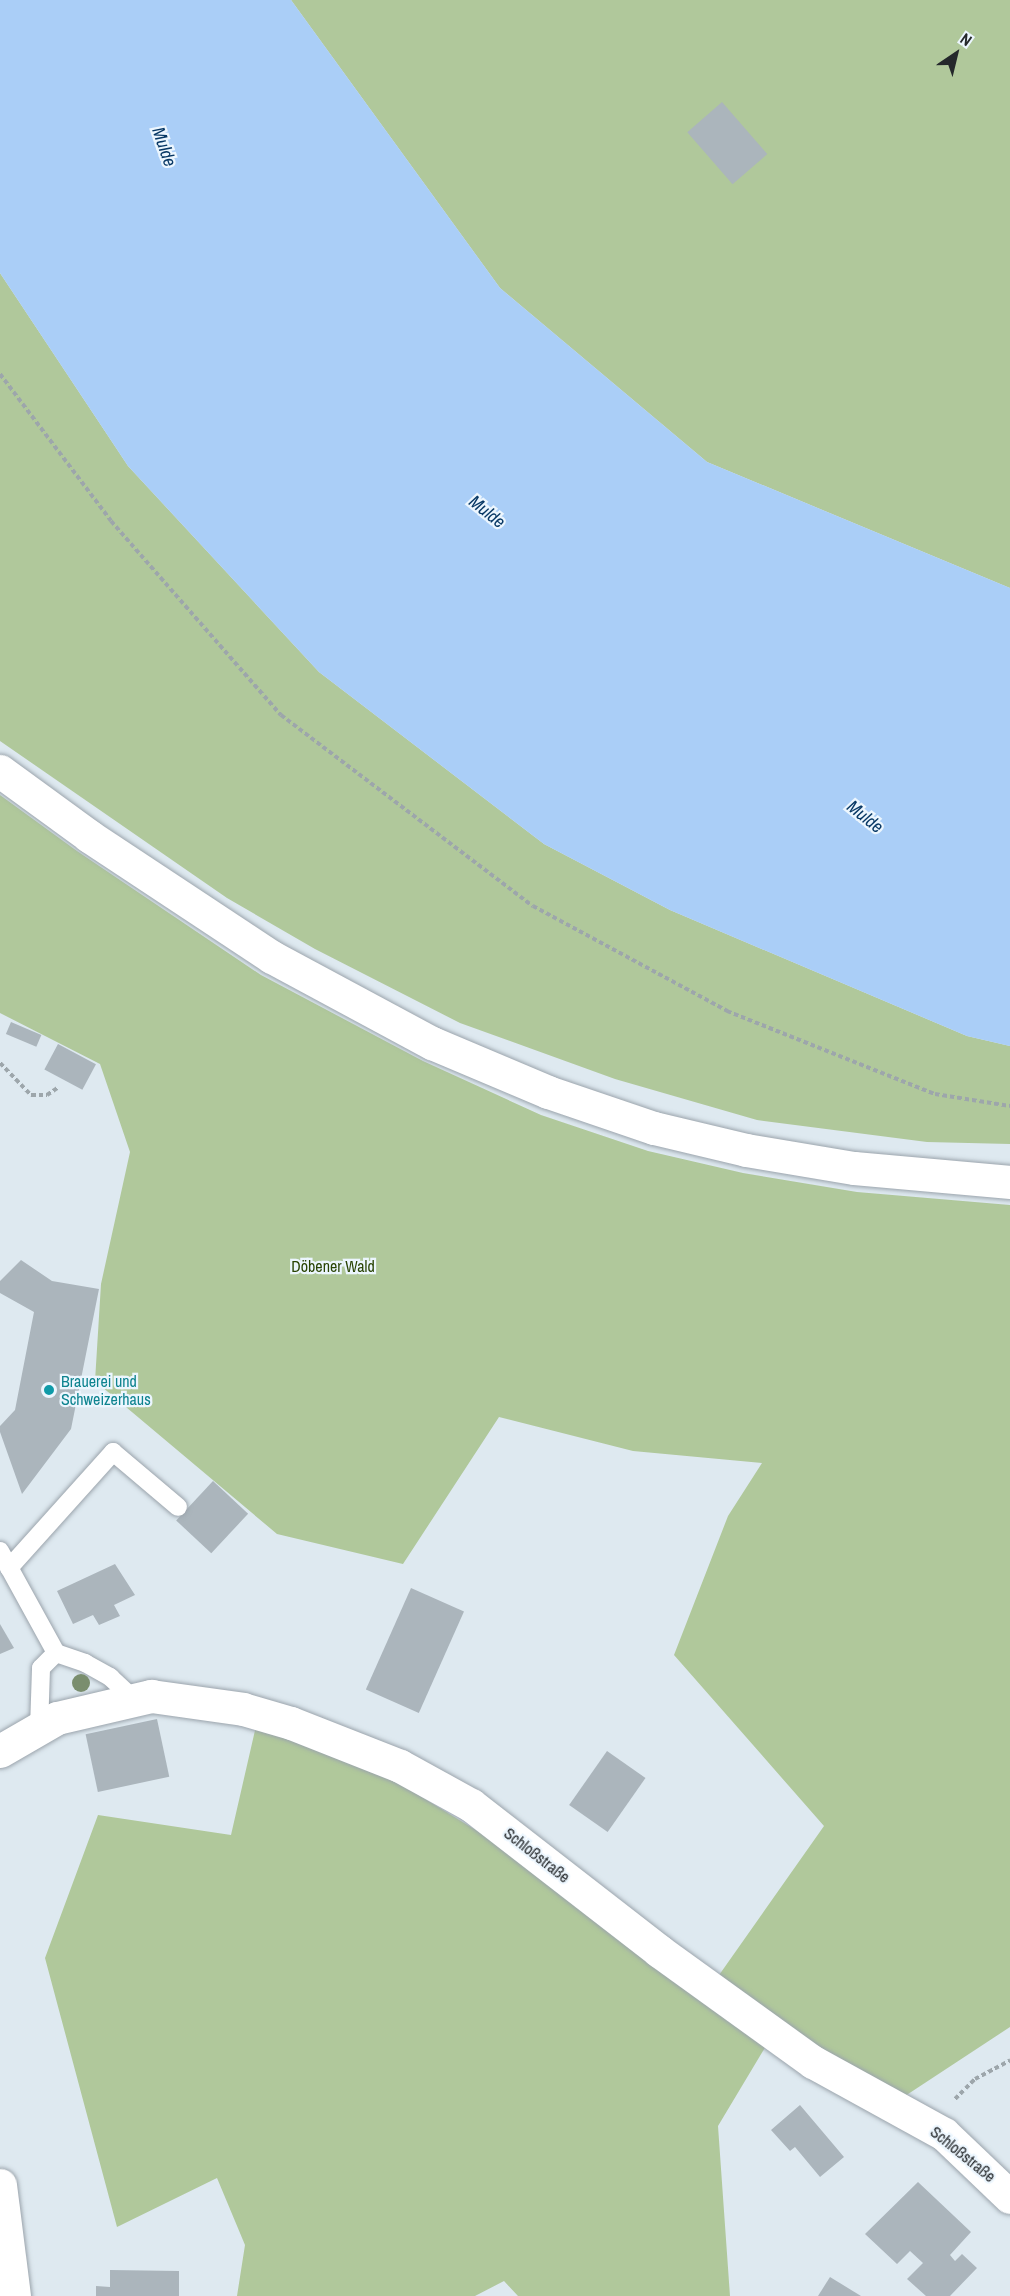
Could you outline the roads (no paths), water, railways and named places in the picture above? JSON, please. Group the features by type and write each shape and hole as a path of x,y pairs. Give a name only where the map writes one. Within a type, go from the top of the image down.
{"street":[{"path":"0,771 107,849 272,957 432,1043 548,1092 654,1128 746,1150 865,1169 1010,1182"},
{"name":"Schloßstraße","path":"0,1751 57,1718 151,1696 243,1709 291,1723 400,1766 471,1805 659,1951 813,2062 931,2127 970,2157 1010,2197"},
{"path":"0,2185 14,2296"}],"lane":[{"path":"9,1568 112,1452 178,1507"},
{"path":"0,1551 56,1653 85,1663 110,1677 134,1699"},
{"path":"39,1729 40,1668 56,1653"}],"water":[{"name":"Mulde","path":"0,0 291,0 500,288 707,462 1010,588 1010,1046 967,1036 670,910 544,844 319,672 128,466 0,273"}],"place":[{"name":"Brauerei und Schweizerhaus","path":"49,1390"}],"park label":[{"name":"Döbener Wald","path":"333,1266"}]}
